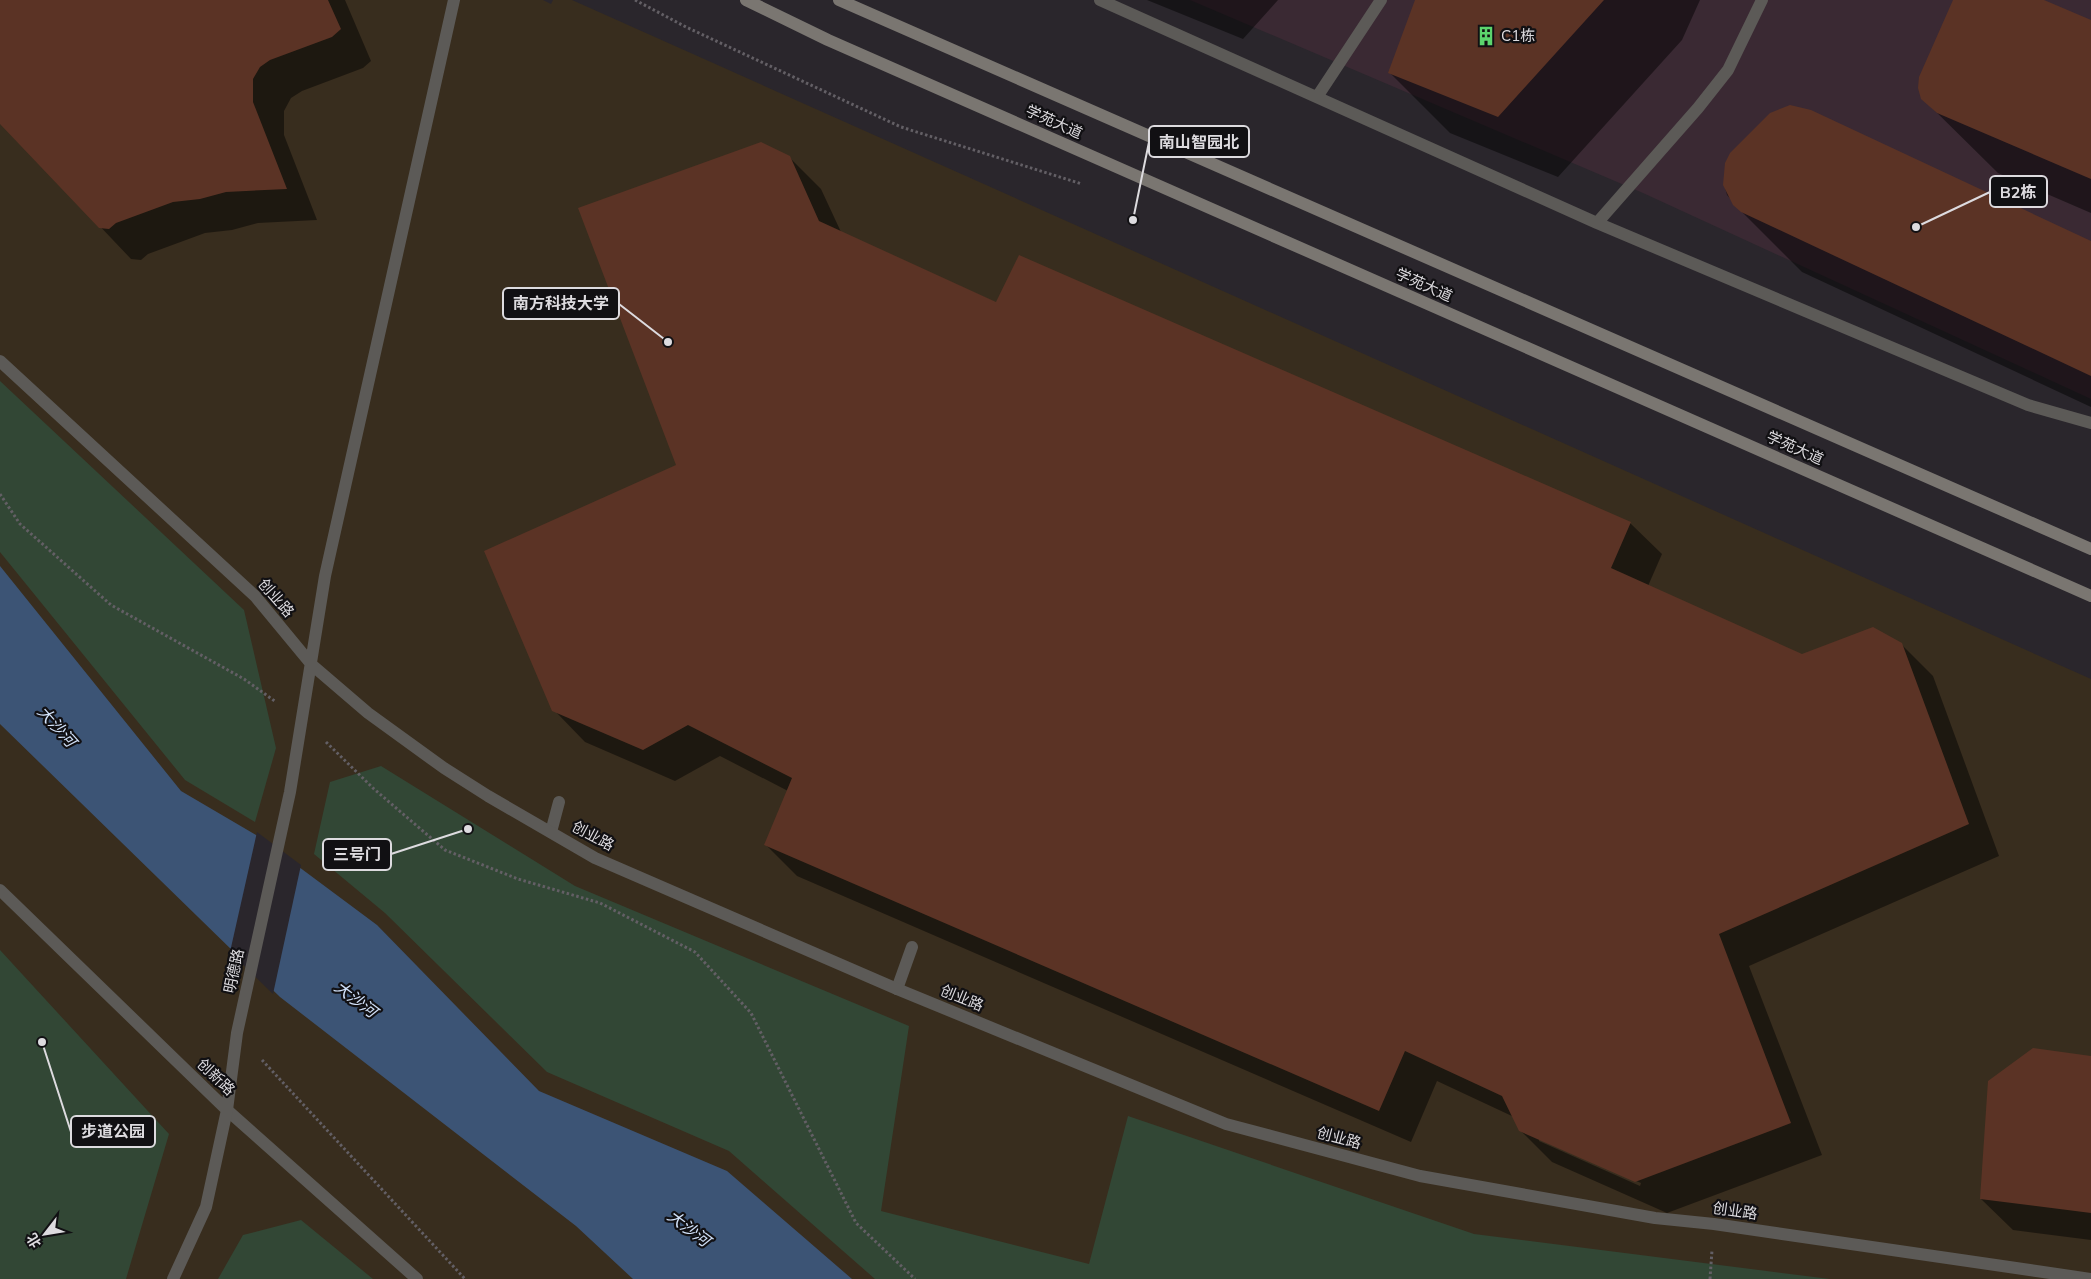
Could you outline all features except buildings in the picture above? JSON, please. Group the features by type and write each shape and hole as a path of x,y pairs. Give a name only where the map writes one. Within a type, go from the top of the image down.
{"main road":[{"name":"学苑大道","path":"746,0 828,40 2091,596"},
{"name":"学苑大道","path":"839,0 2091,549"}],"street":[{"name":"明德路","path":"173,1279 206,1206 227,1110 237,1033 290,792 325,576 454,0"},
{"path":"1100,0 1597,223 2028,405 2091,423"},
{"path":"1317,97 1381,0"},
{"path":"1597,223 1698,108 1728,70 1762,0"},
{"name":"创业路","path":"0,361 255,596 312,665 368,713 444,768 488,796 595,858 897,989 1226,1124 1420,1176 1654,1218 1714,1224 2091,1279"},
{"path":"551,832 559,802"},
{"name":"创新路","path":"0,890 227,1110 417,1279"},
{"path":"897,989 912,947"}],"path":[{"path":"0,494 20,524 111,606 244,679 303,720 374,789 444,850 518,880 600,903 695,952 751,1013 856,1223 915,1279"},
{"path":"237,1033 466,1279"}],"shaded area":[{"path":"0,0 543,0 551,4 553,0 572,0 2091,679 2091,1279 0,1279"},
{"path":"1190,0 2091,0 2091,399 1643,193"}],"green space":[{"path":"0,381 244,610 276,748 255,822 185,780 0,552"},
{"path":"381,766 575,886 909,1026 881,1211 1089,1264 1128,1116 1474,1234 1830,1279 875,1279 729,1151 547,1072 385,913 314,854 330,782"},
{"path":"0,950 169,1134 126,1279 0,1279"},
{"path":"301,1220 373,1279 218,1279 243,1235"}],"water":[{"name":"大沙河","path":"0,566 181,791 256,835 377,925 539,1091 727,1171 852,1279 633,1279 576,1226 280,997 0,724"}],"pier":[{"path":"257,832 301,865 273,994 230,952"}],"place":[{"name":"C1栋","path":"1486,36"},
{"name":"南山智园北","path":"1133,220"},
{"name":"B2栋","path":"1916,227"},
{"name":"南方科技大学","path":"668,342"},
{"name":"三号门","path":"468,829"},
{"name":"步道公园","path":"42,1042"}]}
